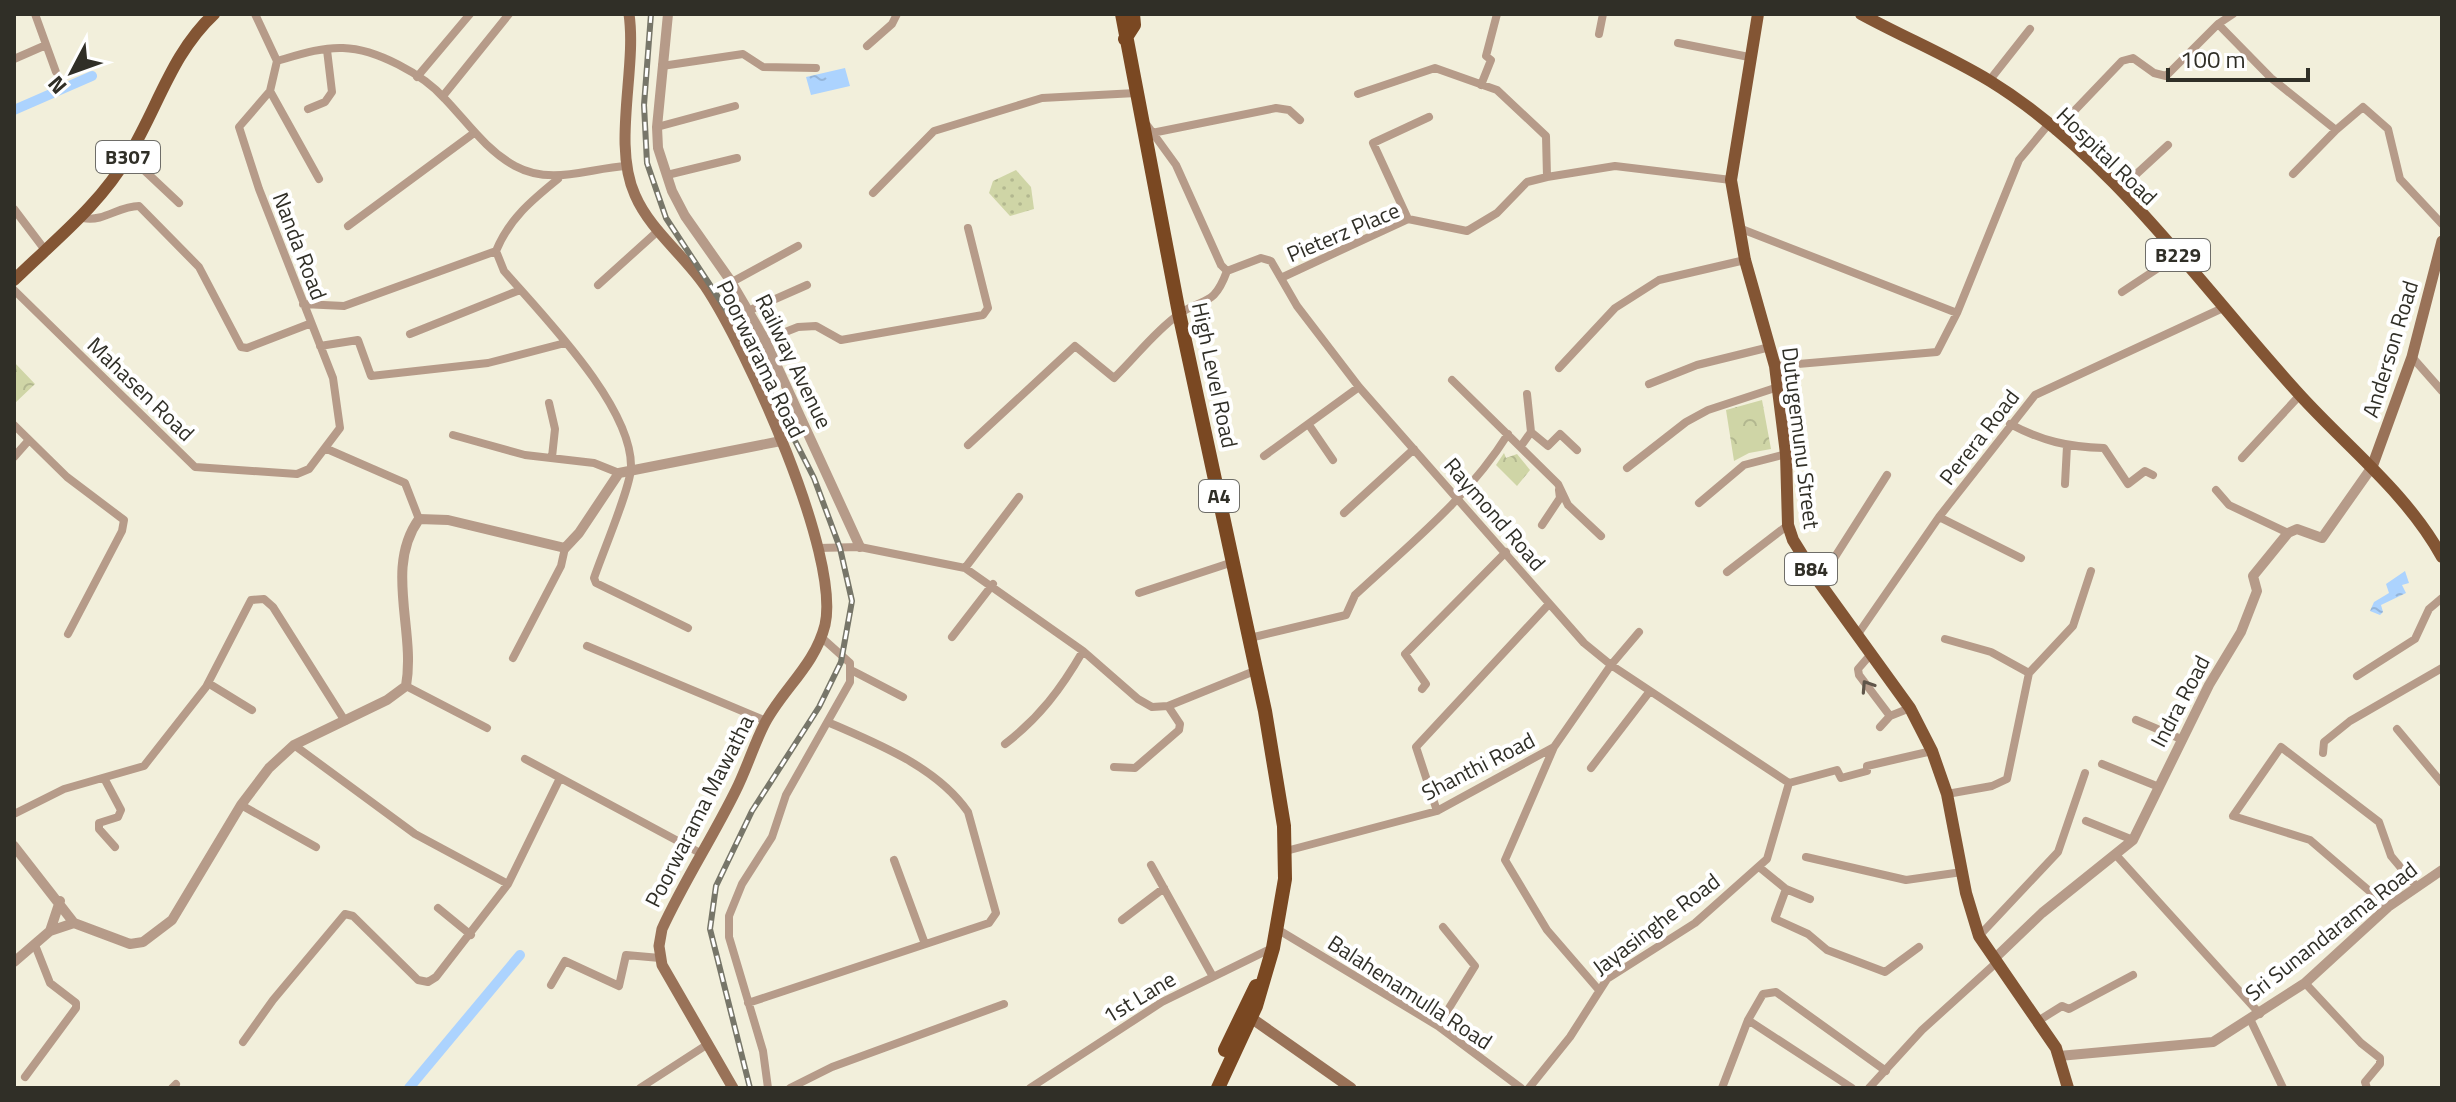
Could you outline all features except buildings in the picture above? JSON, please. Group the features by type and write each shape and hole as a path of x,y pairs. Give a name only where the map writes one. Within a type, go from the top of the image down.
{"highway":[{"name":"A4","path":"1113,14 1126,40"},
{"name":"High Level Road","path":"1122,14 1179,313 1257,670 1286,851 1273,948 1220,1087"},
{"name":"A4","path":"1126,40 1134,25 1133,14"}],"main road":[{"name":"B307","path":"14,280 83,218 129,156 186,44 214,14"},
{"name":"Poorwarama Road","path":"629,14 627,166 635,195 705,286 729,329 781,441 818,548"},
{"name":"Dutugemunu Street","path":"1758,14 1731,180 1745,260 1775,366 1786,454 1788,525 1793,540 1819,582 1910,708 1932,751 1947,794 1962,872 1979,936 2059,1056 2068,1088"},
{"name":"Hospital Road","path":"1861,14 1989,81 2052,128 2118,191 2225,307 2300,395 2407,504 2438,541 2442,557"},
{"name":"Anderson Road","path":"2372,467 2412,357 2442,241"},
{"name":"Poorwarama Mawatha","path":"660,958 662,929 737,788 766,721 804,670 821,637 826,621 826,589 818,548"},
{"path":"660,958 671,984 733,1088"},
{"path":"1246,1015 1351,1088"}],"street":[{"path":"35,14 56,72"},
{"path":"255,14 277,61 327,50 364,51 417,77 443,96 474,133 515,166 558,179"},
{"path":"417,77 470,14"},
{"path":"443,96 509,14"},
{"name":"Railway Avenue","path":"668,14 657,127 658,148 667,175 685,216 732,282 765,340 860,547"},
{"path":"867,46 892,24 897,14"},
{"path":"1481,85 1491,60 1486,56 1497,14"},
{"path":"1599,34 1603,14"},
{"path":"1775,366 1937,352 1957,313 2019,160 2122,61 2133,58 2154,73 2166,76 2218,24 2233,14"},
{"path":"2218,24 2271,78 2336,130"},
{"path":"1989,81 2030,29"},
{"path":"1678,43 1749,57"},
{"path":"14,59 46,45"},
{"path":"308,109 325,102 332,92 327,50"},
{"path":"662,66 743,54 763,67 816,68"},
{"name":"Nanda Road","path":"277,61 270,91 239,127 339,405 340,428 309,469"},
{"path":"1358,94 1435,68 1497,90 1546,136 1547,177"},
{"path":"270,91 319,179"},
{"path":"873,193 934,131 1042,98 1136,93"},
{"path":"657,127 735,106"},
{"path":"2293,174 2363,107 2388,129 2400,179 2442,224"},
{"path":"1152,133 1276,108 1289,110 1300,120"},
{"path":"1408,219 1373,143 1429,117"},
{"path":"1141,118 1176,165 1213,252 1227,271"},
{"path":"348,226 474,133"},
{"path":"2118,191 2168,145"},
{"path":"129,156 179,203"},
{"path":"667,175 737,158"},
{"path":"627,166 602,167 558,179 522,209 503,234 496,251 504,271 565,343 626,429 631,470 594,578 596,583 688,628"},
{"name":"Pieterz Place","path":"1283,277 1408,219 1467,231 1497,213 1527,182 1547,177 1615,166 1731,180"},
{"path":"83,218 106,218 126,206 139,206 199,267 241,347 247,348 309,324"},
{"path":"14,209 45,250"},
{"path":"765,340 798,327 816,326 841,340 983,315 988,308 968,228"},
{"path":"1738,228 1957,313"},
{"path":"598,285 659,230"},
{"path":"732,282 798,246"},
{"path":"303,304 344,306 496,251"},
{"path":"2122,292 2178,255"},
{"path":"968,445 1075,346 1114,378 1179,313 1195,308 1219,291 1227,271 1261,258 1271,261 1283,277"},
{"path":"1559,368 1615,308 1659,280 1745,260"},
{"name":"Raymond Road","path":"1283,277 1297,306 1359,387 1461,498 1584,643 1611,665 1789,783"},
{"path":"748,311 807,285"},
{"name":"Mahasen Road","path":"14,290 195,467 297,474 309,469"},
{"path":"410,334 520,290"},
{"name":"Perera Road","path":"1858,634 1939,517 2035,395 2225,307"},
{"path":"320,346 358,340 371,376 488,363 565,343"},
{"path":"1649,384 1697,365 1770,347"},
{"path":"2412,357 2442,391"},
{"path":"1452,380 1559,485 1568,505 1601,536"},
{"path":"1264,456 1359,387"},
{"path":"1627,468 1708,410 1778,387"},
{"path":"1521,446 1531,432 1527,394"},
{"path":"2242,458 2300,395"},
{"path":"549,403 555,429 552,457"},
{"path":"2010,424 2039,439 2067,446 2104,448 2128,484 2145,471 2153,475"},
{"path":"14,425 67,477 124,520 122,531 68,634"},
{"path":"1309,425 1333,460"},
{"path":"1531,432 1548,446 1560,434 1577,450"},
{"path":"1250,638 1346,615 1355,595 1461,498 1487,467 1508,434"},
{"path":"453,435 525,455 594,463 619,473 667,466 781,441"},
{"path":"14,457 29,440"},
{"path":"2065,484 2067,446"},
{"path":"327,449 405,483 419,519 402,551 410,661 406,686"},
{"path":"1344,513 1414,449"},
{"path":"1699,503 1744,465 1786,454"},
{"path":"2216,490 2229,505 2288,533 2297,529 2322,538 2372,467"},
{"path":"513,658 561,566 565,548 579,533 619,473"},
{"path":"1819,582 1887,475"},
{"path":"1542,525 1560,498 1559,485"},
{"path":"965,568 1019,497"},
{"path":"1939,517 2021,558"},
{"path":"419,519 448,520 565,548"},
{"path":"1727,572 1788,525"},
{"name":"Indra Road","path":"1995,961 2042,913 2133,840 2181,739 2241,632 2257,591 2253,576 2288,533"},
{"path":"818,548 860,547 965,568 993,584 1152,707 1168,706 1257,670"},
{"path":"1422,689 1426,684 1405,654 1506,552"},
{"path":"1139,593 1234,562"},
{"path":"1947,794 1992,786 2007,779 2029,673 2073,626 2091,571"},
{"path":"952,637 993,584"},
{"path":"2357,676 2415,639 2429,609 2442,598"},
{"path":"14,814 64,789 144,766 208,683 251,600 264,599 301,647 345,721"},
{"path":"1437,811 1416,747 1549,604"},
{"path":"1554,747 1611,665 1639,632"},
{"path":"821,637 843,653 853,671 903,697"},
{"path":"1945,639 1991,652 2029,673"},
{"path":"587,646 766,721"},
{"path":"1005,744 1030,725 1057,695 1083,651"},
{"path":"1871,654 1858,669 1859,675 1890,716"},
{"path":"2323,753 2324,742 2350,721 2442,668"},
{"path":"768,1088 763,1051 729,937 729,916 742,884 772,837 786,795 830,723 853,671"},
{"path":"208,683 252,710"},
{"path":"14,846 60,901 74,923 130,944 143,942 172,920 241,805 269,768 294,745 345,721 406,686"},
{"path":"406,686 487,728"},
{"path":"1591,768 1650,691"},
{"path":"1114,767 1135,768 1179,730 1180,724 1168,706"},
{"path":"1880,727 1890,716 1910,708"},
{"path":"2136,720 2181,739"},
{"path":"748,1003 989,923 996,913 968,812 945,786 890,750 830,723"},
{"path":"2397,729 2442,783"},
{"path":"294,745 415,834 508,884"},
{"name":"Shanthi Road","path":"1286,851 1437,811 1554,747"},
{"name":"Shanthi Road","path":"1554,747 1505,860 1547,930 1598,989"},
{"path":"2388,907 2310,840 2233,816 2284,747 2379,822 2391,856 2417,887"},
{"path":"1789,783 1837,770 1841,778 1867,771 1867,766 1932,751"},
{"path":"525,759 702,854"},
{"path":"2102,764 2159,787"},
{"path":"1979,936 2058,852 2085,773"},
{"path":"104,778 121,810 118,817 99,823 99,829 115,847"},
{"path":"243,1042 345,914 353,916 418,980 428,982 436,977 508,884 560,778"},
{"name":"Jayasinghe Road","path":"1529,1088 1570,1037 1607,979 1695,923 1767,859 1789,783"},
{"path":"241,805 316,847"},
{"path":"2086,821 2133,840"},
{"path":"2116,855 2256,1017 2283,1088"},
{"path":"1806,857 1906,880 1962,872"},
{"path":"894,860 925,944"},
{"path":"1151,865 1212,975"},
{"path":"1759,867 1786,889 1810,899"},
{"name":"Sri Sunandarama Road","path":"2059,1056 2213,1042 2305,983 2388,907 2442,870"},
{"path":"1122,920 1164,888"},
{"path":"1786,889 1775,919 1808,934 1827,950 1885,972 1919,947"},
{"path":"50,931 60,901"},
{"path":"438,908 471,935"},
{"path":"14,962 50,931 74,923"},
{"path":"1438,1026 1475,966 1443,927"},
{"name":"Balahenamulla Road","path":"1277,929 1438,1026 1521,1088"},
{"path":"25,1077 76,1008 76,1003 50,983 35,945"},
{"name":"1st Lane","path":"1030,1088 1162,1002 1212,975 1273,948"},
{"path":"551,985 565,961 613,986 622,983 626,955 660,958"},
{"path":"1869,1088 1922,1030 1995,961"},
{"path":"2038,1021 2062,1006 2069,1009 2133,975"},
{"path":"2305,983 2361,1043 2380,1058 2380,1064 2365,1082 2367,1088"},
{"path":"1722,1088 1748,1020 1763,994 1776,992 1886,1071"},
{"path":"790,1088 832,1067 1004,1004"},
{"path":"1748,1020 1852,1088"},
{"path":"640,1088 708,1044"}],"green space":[{"path":"1016,170 1031,187 1034,209 1010,216 989,193 993,181"},
{"path":"14,362 35,384 14,404"},
{"path":"1762,400 1771,449 1749,453 1734,461 1726,410"},
{"path":"1504,453 1506,458 1517,454 1530,470 1517,486 1496,465"}],"water":[{"path":"845,68 850,86 811,95 806,77"},
{"path":"2405,571 2409,583 2402,585 2406,593 2381,605 2383,612 2380,615 2370,611 2374,602 2389,593 2386,584"}],"waterway":[{"path":"14,110 92,76"},
{"path":"409,1088 520,955"}],"railway":[{"path":"651,14 644,105 647,163 666,218 735,323 814,478 840,548 852,601 841,662 819,707 752,811 716,886 710,929 750,1088"}]}
